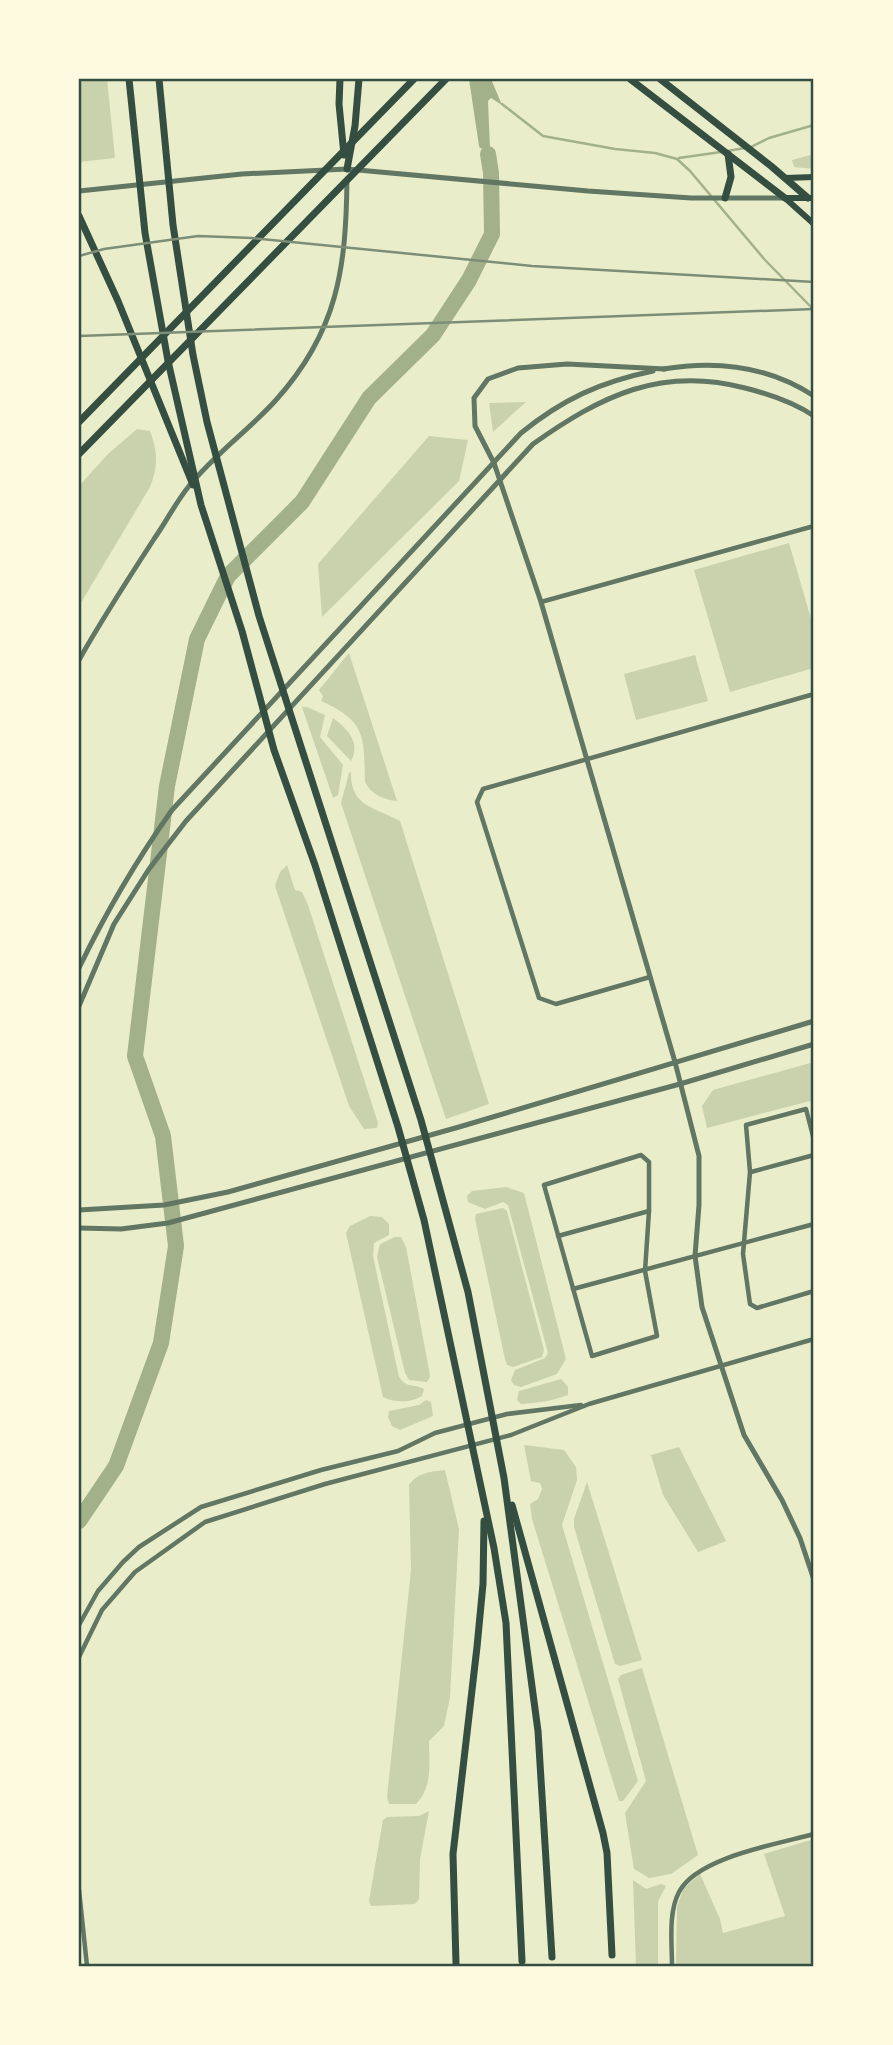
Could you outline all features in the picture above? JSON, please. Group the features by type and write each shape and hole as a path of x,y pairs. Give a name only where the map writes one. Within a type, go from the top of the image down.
{"highway":[{"path":"129,79 145,233 168,360 201,505"},
{"path":"159,79 173,225 192,355 208,422 259,616 421,1120 468,1292 504,1478 538,1731 552,1957"},
{"path":"340,79 341,142 347,169"},
{"path":"347,169 355,126 359,79"},
{"path":"79,422 414,79"},
{"path":"79,454 446,79"},
{"path":"630,79 785,198"},
{"path":"660,79 812,200"},
{"path":"725,198 731,177 727,153"},
{"path":"79,216 118,301 201,505 243,631 274,750 315,865 398,1127 424,1220 502,1587 522,1961"},
{"path":"504,1478 603,1833 607,1853 612,1955"},
{"path":"456,1964 453,1854 483,1584 485,1526 480,1482"}],"main road":[{"path":"785,178 814,177"},
{"path":"785,198 812,200"},
{"path":"785,198 814,224"}],"street":[{"path":"79,660 107,611 188,488 205,467 275,400 310,353 340,281 346,233 347,169"},
{"path":"79,191 242,174 347,169 691,198 785,198"},
{"path":"665,369 567,363 518,368 488,379 474,398 475,426 494,463 541,602 675,1062 699,1156 695,1256 702,1307 719,1365 744,1435 782,1500 800,1538 814,1580"},
{"path":"79,968 103,918 136,862 172,810 522,433 549,411 582,392 619,379 665,369 714,364 746,368 774,376 814,396"},
{"path":"79,1006 121,913 149,869 186,821 533,444 589,407 624,391 655,382 712,381 789,402 814,416"},
{"path":"541,602 814,526"},
{"path":"650,977 556,1004 539,998 477,802 483,789 814,695"},
{"path":"79,1210 164,1205 228,1192 814,1021"},
{"path":"79,1228 143,1227 168,1223 680,1084 814,1044"},
{"path":"814,1140 806,1109 746,1125 750,1172 743,1242 750,1304 757,1308 814,1291"},
{"path":"640,1155 649,1163 645,1271 657,1336 592,1356 558,1236 544,1185 640,1155"},
{"path":"750,1172 814,1155"},
{"path":"558,1236 649,1211"},
{"path":"573,1289 814,1224"},
{"path":"79,1657 102,1610 135,1572 205,1522 325,1484 511,1435 589,1404 814,1339"},
{"path":"79,1625 97,1591 123,1562 139,1547 201,1507 321,1470 398,1451 435,1433 495,1417 589,1404"},
{"path":"672,1966 674,1910 678,1893 686,1881 698,1870 719,1861 814,1834"},
{"path":"79,1890 87,1966"}],"shaded area":[{"path":"107,79 115,158 79,162 79,82"},
{"path":"469,79 491,79 502,105 491,98 488,101 491,173 479,146"},
{"path":"814,154 814,169 794,167 792,160"},
{"path":"526,402 493,432 489,403"},
{"path":"137,429 150,431 153,439 156,466 153,480 79,606 79,486 108,454"},
{"path":"429,436 468,440 459,481 322,617 318,564"},
{"path":"789,543 814,629 814,668 730,692 694,570"},
{"path":"349,653 397,801 378,796 371,790 365,782 360,732 347,716 321,701 323,696 319,690"},
{"path":"695,655 708,701 636,720 624,674"},
{"path":"302,707 325,715 320,737 343,765 338,795 333,798"},
{"path":"333,718 351,736 354,754 351,761 327,736"},
{"path":"351,772 352,784 359,799 373,809 400,821 489,1104 446,1119 341,803"},
{"path":"287,865 295,890 302,892 308,905 378,1123 377,1128 364,1129 349,1106 275,886 280,872"},
{"path":"814,1062 814,1100 707,1128 702,1106 713,1090"},
{"path":"506,1187 524,1193 566,1359 557,1374 521,1387 514,1385 511,1380 515,1370 545,1358 548,1353 508,1205 503,1202 485,1209 468,1202 467,1196 472,1191"},
{"path":"503,1208 507,1211 544,1350 542,1357 513,1367 507,1365 505,1359 475,1219 476,1214"},
{"path":"370,1216 382,1217 389,1224 389,1235 374,1243 373,1256 399,1377 405,1383 424,1389 422,1396 413,1400 398,1401 383,1397 346,1233 350,1226"},
{"path":"401,1237 406,1247 429,1370 430,1377 427,1382 409,1380 405,1373 377,1257 380,1244"},
{"path":"561,1379 568,1387 568,1395 533,1403 521,1404 517,1400 519,1391"},
{"path":"426,1400 431,1402 433,1416 400,1430 392,1426 388,1417 389,1411 419,1405"},
{"path":"524,1445 564,1450 576,1467 577,1480 562,1525 638,1781 623,1801 619,1801 532,1519 530,1504 538,1499 542,1489 540,1483 531,1481"},
{"path":"679,1447 726,1541 698,1552 663,1495 651,1455"},
{"path":"445,1470 459,1529 450,1697 444,1726 429,1741 429,1774 425,1790 416,1804 389,1804 387,1797 411,1570 409,1485 420,1475"},
{"path":"587,1482 642,1660 620,1666 615,1664 574,1527 574,1519"},
{"path":"642,1668 698,1855 671,1874 649,1878 634,1869 625,1813 646,1781 618,1679 621,1675"},
{"path":"429,1811 420,1859 419,1899 415,1904 371,1906 369,1901 383,1820 387,1817 419,1816"},
{"path":"814,1839 814,1966 676,1966 677,1907 683,1889 700,1874 720,1919 723,1933 785,1916 764,1854"},
{"path":"633,1880 646,1889 661,1884 666,1886 658,1901 658,1966 636,1966"}],"pier":[{"path":"476,148 494,149 493,176 488,175"}],"waterway":[{"path":"502,104 543,136 655,153 677,159 765,260 814,310"},
{"path":"751,147 769,138 814,125"},
{"path":"727,151 745,148"},
{"path":"679,158 721,152"},
{"path":"79,1521 116,1466 161,1343 176,1246 163,1136 135,1056 167,786 197,639 228,576 302,502 369,398 433,335 469,280 492,234 488,154"}],"railway":[{"path":"79,256 104,249 198,236 252,238 532,266 814,282"},
{"path":"79,336 814,309"}]}
